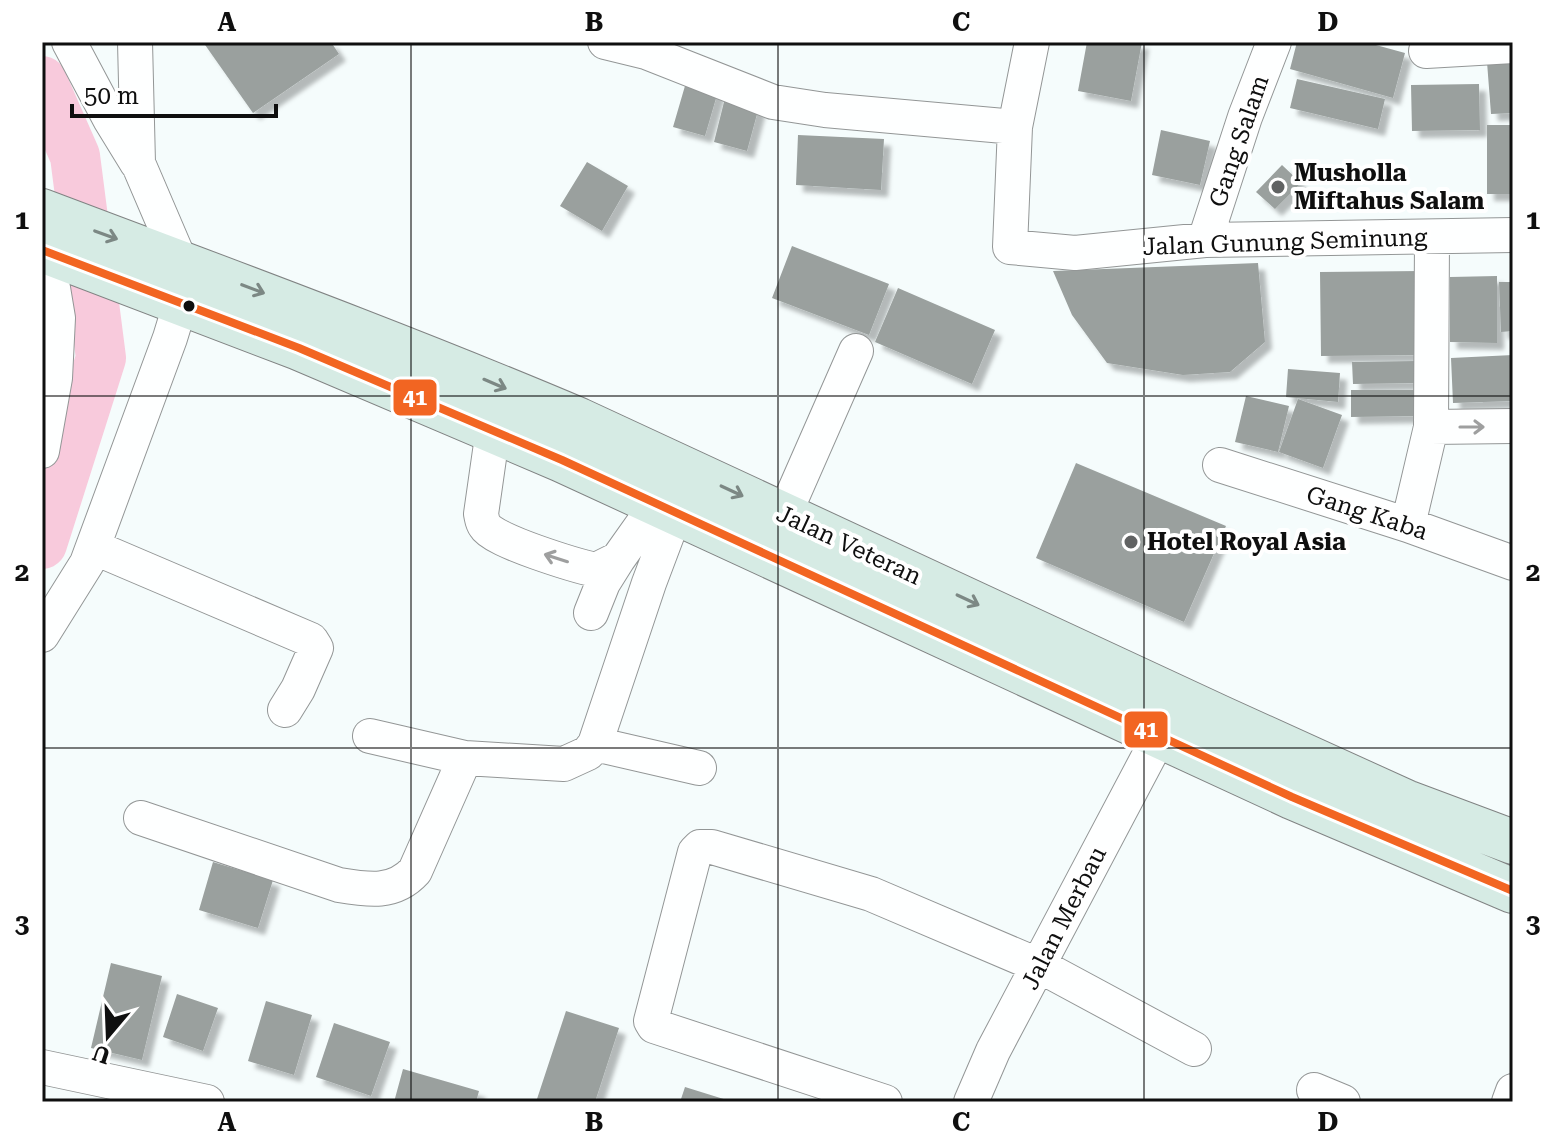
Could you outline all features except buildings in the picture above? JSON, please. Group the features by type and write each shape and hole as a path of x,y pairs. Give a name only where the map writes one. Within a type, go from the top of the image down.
{"highway":[{"name":"Jalan Veteran","path":"51,238 489,382 1406,802 1513,842"},
{"name":"Jalan Veteran","path":"169,278 299,348 493,430 1292,797 1513,891"}],"street":[{"path":"69,42 110,119 138,163"},
{"path":"42,635 87,563 170,338 169,278 138,163 135,42"},
{"path":"605,42 646,52 773,102 825,110 1015,127 1032,42"},
{"name":"Gang Salam","path":"1205,240 1245,117 1274,42"},
{"path":"1426,51 1513,46"},
{"name":"Jalan Gunung Seminung","path":"1015,127 1010,247 1075,253 1205,240 1513,235"},
{"path":"1408,525 1431,427 1432,237"},
{"path":"42,451 55,378 58,318 51,238"},
{"path":"784,515 856,351"},
{"path":"1431,427 1513,426"},
{"path":"493,430 481,514 485,527 495,536 584,568 596,570 618,559"},
{"name":"Gang Kaba","path":"1220,465 1408,525 1513,563"},
{"path":"591,613 603,583 618,559 666,509"},
{"path":"370,736 465,758 564,764 588,753 595,744 649,583 666,509"},
{"path":"93,547 301,635 315,644 307,669 285,710"},
{"name":"Jalan Merbau","path":"971,1102 993,1051 1160,735"},
{"path":"595,744 699,768"},
{"path":"141,818 339,885 366,890 387,889 404,883 415,871 465,758"},
{"path":"885,1102 658,1029 652,1024 695,852 700,847 712,847 871,894 1040,966 1194,1049"},
{"path":"42,1067 207,1102"},
{"path":"1509,1102 1513,1091"}],"waterway":[{"path":"42,81 75,156 101,358 42,544"}],"transit line":[{"name":"41","path":"42,250 299,348 562,460 1292,797 1513,891"}],"place":[{"name":"Musholla Miftahus Salam","path":"1278,187"},
{"name":"Hotel Royal Asia","path":"1131,542"}]}
